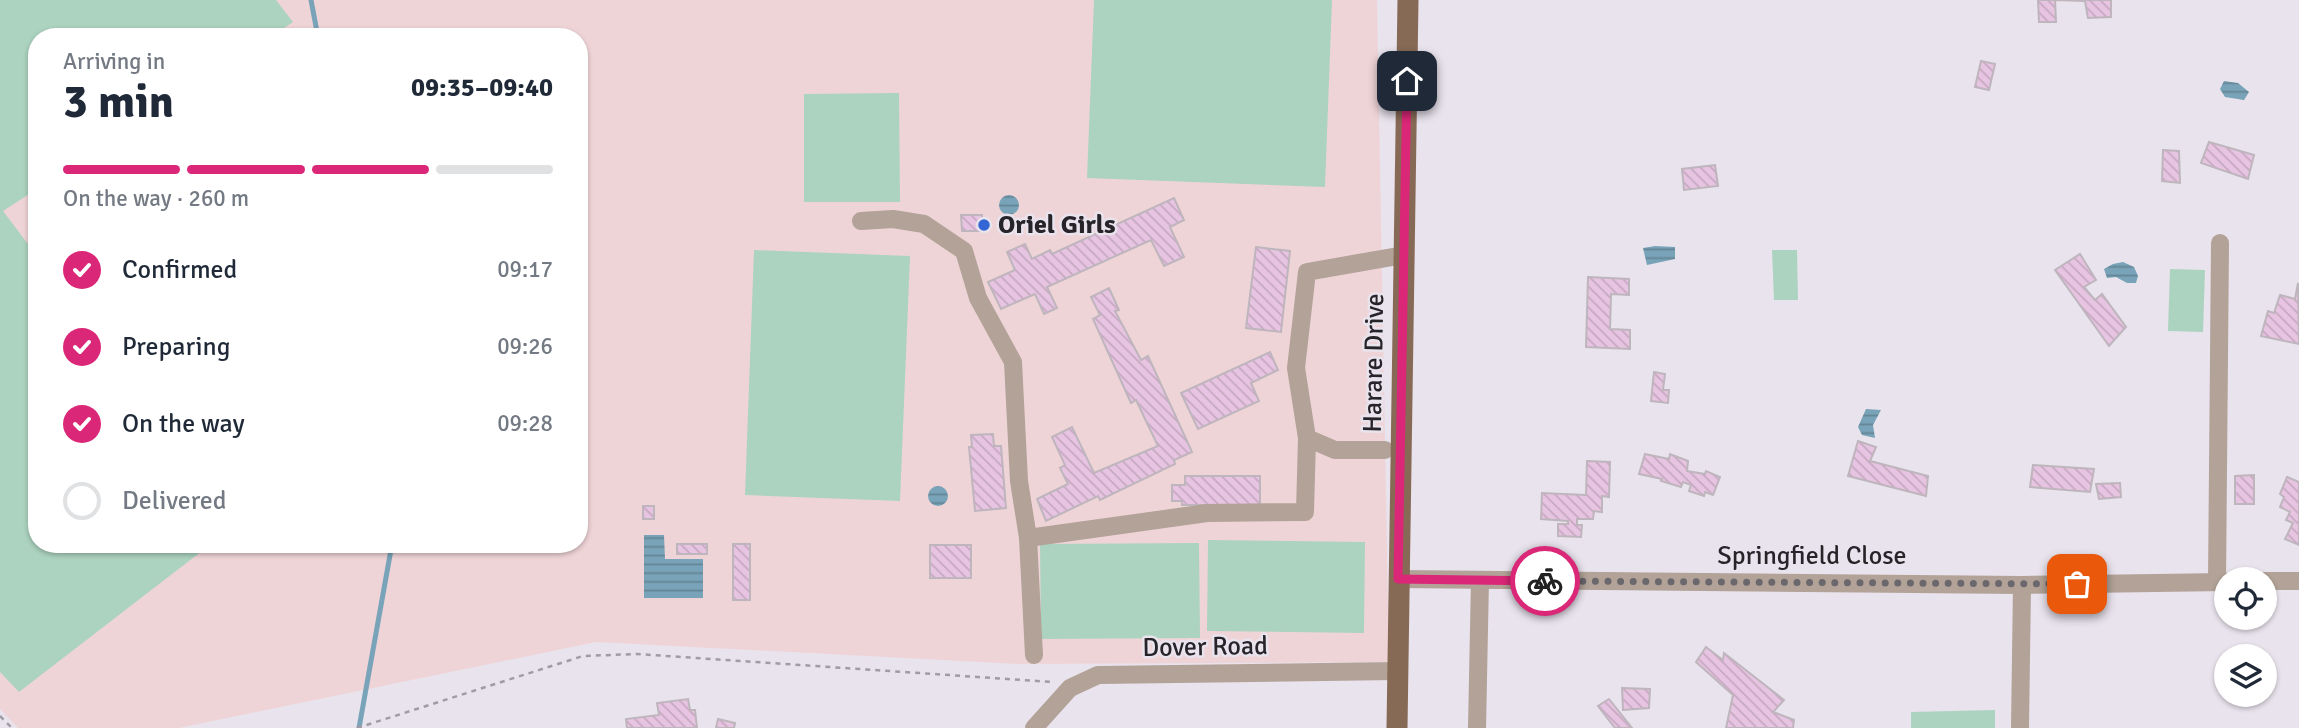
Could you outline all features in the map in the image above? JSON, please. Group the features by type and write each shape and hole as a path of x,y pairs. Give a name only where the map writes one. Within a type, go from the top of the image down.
{"main road":[{"name":"Harare Drive","path":"1397,728 1408,0"}],"street":[{"path":"861,221 893,219 924,224 964,251 978,298 1013,362 1019,481 1028,538 1034,655"},
{"path":"2220,243 2221,567"},
{"path":"1028,538 1207,513 1305,512 1307,438 1296,368 1307,272 1404,255"},
{"path":"1307,438 1335,450 1385,450"},
{"name":"Springfield Close","path":"1398,579 2022,584 2214,582"},
{"path":"1477,728 1480,580"},
{"path":"2277,581 2299,582"},
{"path":"2020,728 2022,584"},
{"name":"Dover Road","path":"1034,728 1065,694 1098,675 1397,671"}],"path":[{"path":"357,728 583,656 637,654 1079,684"},
{"path":"0,716 12,728"}],"shaded area":[{"name":"Oriel Girls","path":"0,0 1377,0 1389,662 1020,664 596,642 179,728 18,728 0,709"}],"green space":[{"path":"0,0 276,0 293,22 284,28 28,28 28,195 3,211 28,244 28,553 199,553 19,692 0,672"},
{"path":"1094,0 1332,0 1325,187 1087,178"},
{"path":"899,93 900,202 804,202 804,94"},
{"path":"754,250 910,256 900,501 745,495"},
{"path":"1772,250 1797,250 1798,300 1774,300"},
{"path":"2170,269 2205,270 2203,332 2168,331"},
{"path":"1208,540 1365,542 1364,633 1207,631"},
{"path":"1199,543 1200,638 1041,639 1040,544"},
{"path":"1995,710 1995,728 1911,728 1911,712"}],"water":[{"path":"2224,81 2238,83 2249,92 2244,100 2225,97 2220,89"},
{"path":"1009,195 1016,198 1019,205 1016,212 1009,215 1002,212 999,205 1002,198"},
{"path":"1675,247 1675,259 1647,265 1643,248"},
{"path":"2123,262 2134,267 2138,276 2136,283 2127,283 2116,277 2107,278 2104,269"},
{"path":"1866,409 1881,410 1873,425 1875,438 1862,435 1858,427"},
{"path":"934,486 942,486 948,496 942,506 934,506 928,500 928,492"},
{"path":"644,535 664,535 665,559 703,559 703,598 644,598"}],"building":[{"path":"2038,0 2055,0 2056,22 2039,22"},
{"path":"2055,0 2111,0 2111,17 2088,18 2085,1"},
{"path":"1981,61 1995,64 1989,90 1975,87"},
{"path":"2209,142 2254,155 2248,179 2201,163"},
{"path":"2163,150 2179,151 2180,183 2162,181"},
{"path":"1715,165 1718,186 1684,190 1682,169"},
{"path":"1174,198 1184,220 1170,227 1184,257 1164,266 1151,240 1047,287 1057,308 1044,314 1035,294 1001,309 988,282 1015,270 1007,252 1025,244 1032,259 1050,250 1052,254"},
{"path":"961,215 982,215 982,231 962,231"},
{"path":"1256,247 1290,251 1281,332 1246,328"},
{"path":"2080,254 2096,280 2084,287 2095,300 2102,294 2126,327 2109,346 2055,270"},
{"path":"1588,277 1629,279 1629,295 1611,294 1610,329 1630,330 1630,349 1586,347"},
{"path":"2298,283 2299,344 2261,336 2268,311 2274,313 2280,295 2295,299"},
{"path":"1109,288 1119,310 1115,311 1141,360 1148,356 1192,452 1174,460 1175,464 1100,500 1098,496 1046,521 1037,499 1068,484 1060,468 1065,465 1052,437 1072,427 1094,473 1158,446 1136,400 1131,403 1093,319 1100,315 1091,297"},
{"path":"1270,352 1278,370 1251,383 1259,401 1198,429 1181,393"},
{"path":"1654,372 1665,374 1663,390 1669,390 1668,403 1651,401"},
{"path":"993,434 994,446 1001,446 1006,508 975,511 969,447 972,447 971,435"},
{"path":"1858,441 1876,447 1870,461 1928,476 1926,496 1848,476"},
{"path":"1645,454 1669,459 1670,454 1688,461 1687,471 1705,474 1706,471 1720,477 1713,495 1705,492 1704,496 1689,491 1691,485 1683,482 1681,487 1639,474"},
{"path":"1587,461 1610,462 1609,497 1602,496 1602,512 1594,511 1593,519 1577,519 1577,525 1582,525 1581,537 1558,536 1558,524 1568,524 1568,521 1541,519 1542,493 1586,495"},
{"path":"2033,465 2094,469 2090,492 2030,487"},
{"path":"2254,475 2254,504 2235,504 2235,476"},
{"path":"1185,476 1260,476 1260,505 1182,505 1182,501 1172,501 1172,485 1185,485"},
{"path":"2287,477 2299,482 2299,545 2285,539 2293,523 2286,520 2290,512 2280,507 2284,497 2280,494"},
{"path":"2120,483 2121,497 2099,499 2096,484"},
{"path":"643,506 654,506 654,519 643,519"},
{"path":"677,544 707,544 707,554 677,554"},
{"path":"733,544 750,544 750,600 733,600"},
{"path":"930,545 971,545 971,578 930,578"},
{"path":"1706,647 1723,660 1724,653 1784,700 1773,712 1794,720 1793,728 1726,728 1733,695 1696,662"},
{"path":"1622,688 1650,689 1649,708 1623,710"},
{"path":"688,699 690,710 695,710 697,728 627,728 626,719 659,715 657,703"},
{"path":"1609,699 1632,728 1615,728 1598,706"},
{"path":"718,719 735,723 734,728 716,728"}],"waterway":[{"path":"311,0 316,28"},
{"path":"359,728 390,553"}],"way so far":[{"path":"1545,581 2077,584"}],"place":[{"name":"Oriel Girls","path":"984,225"}],"route":[{"path":"1407,81 1398,579 1545,581"}]}
